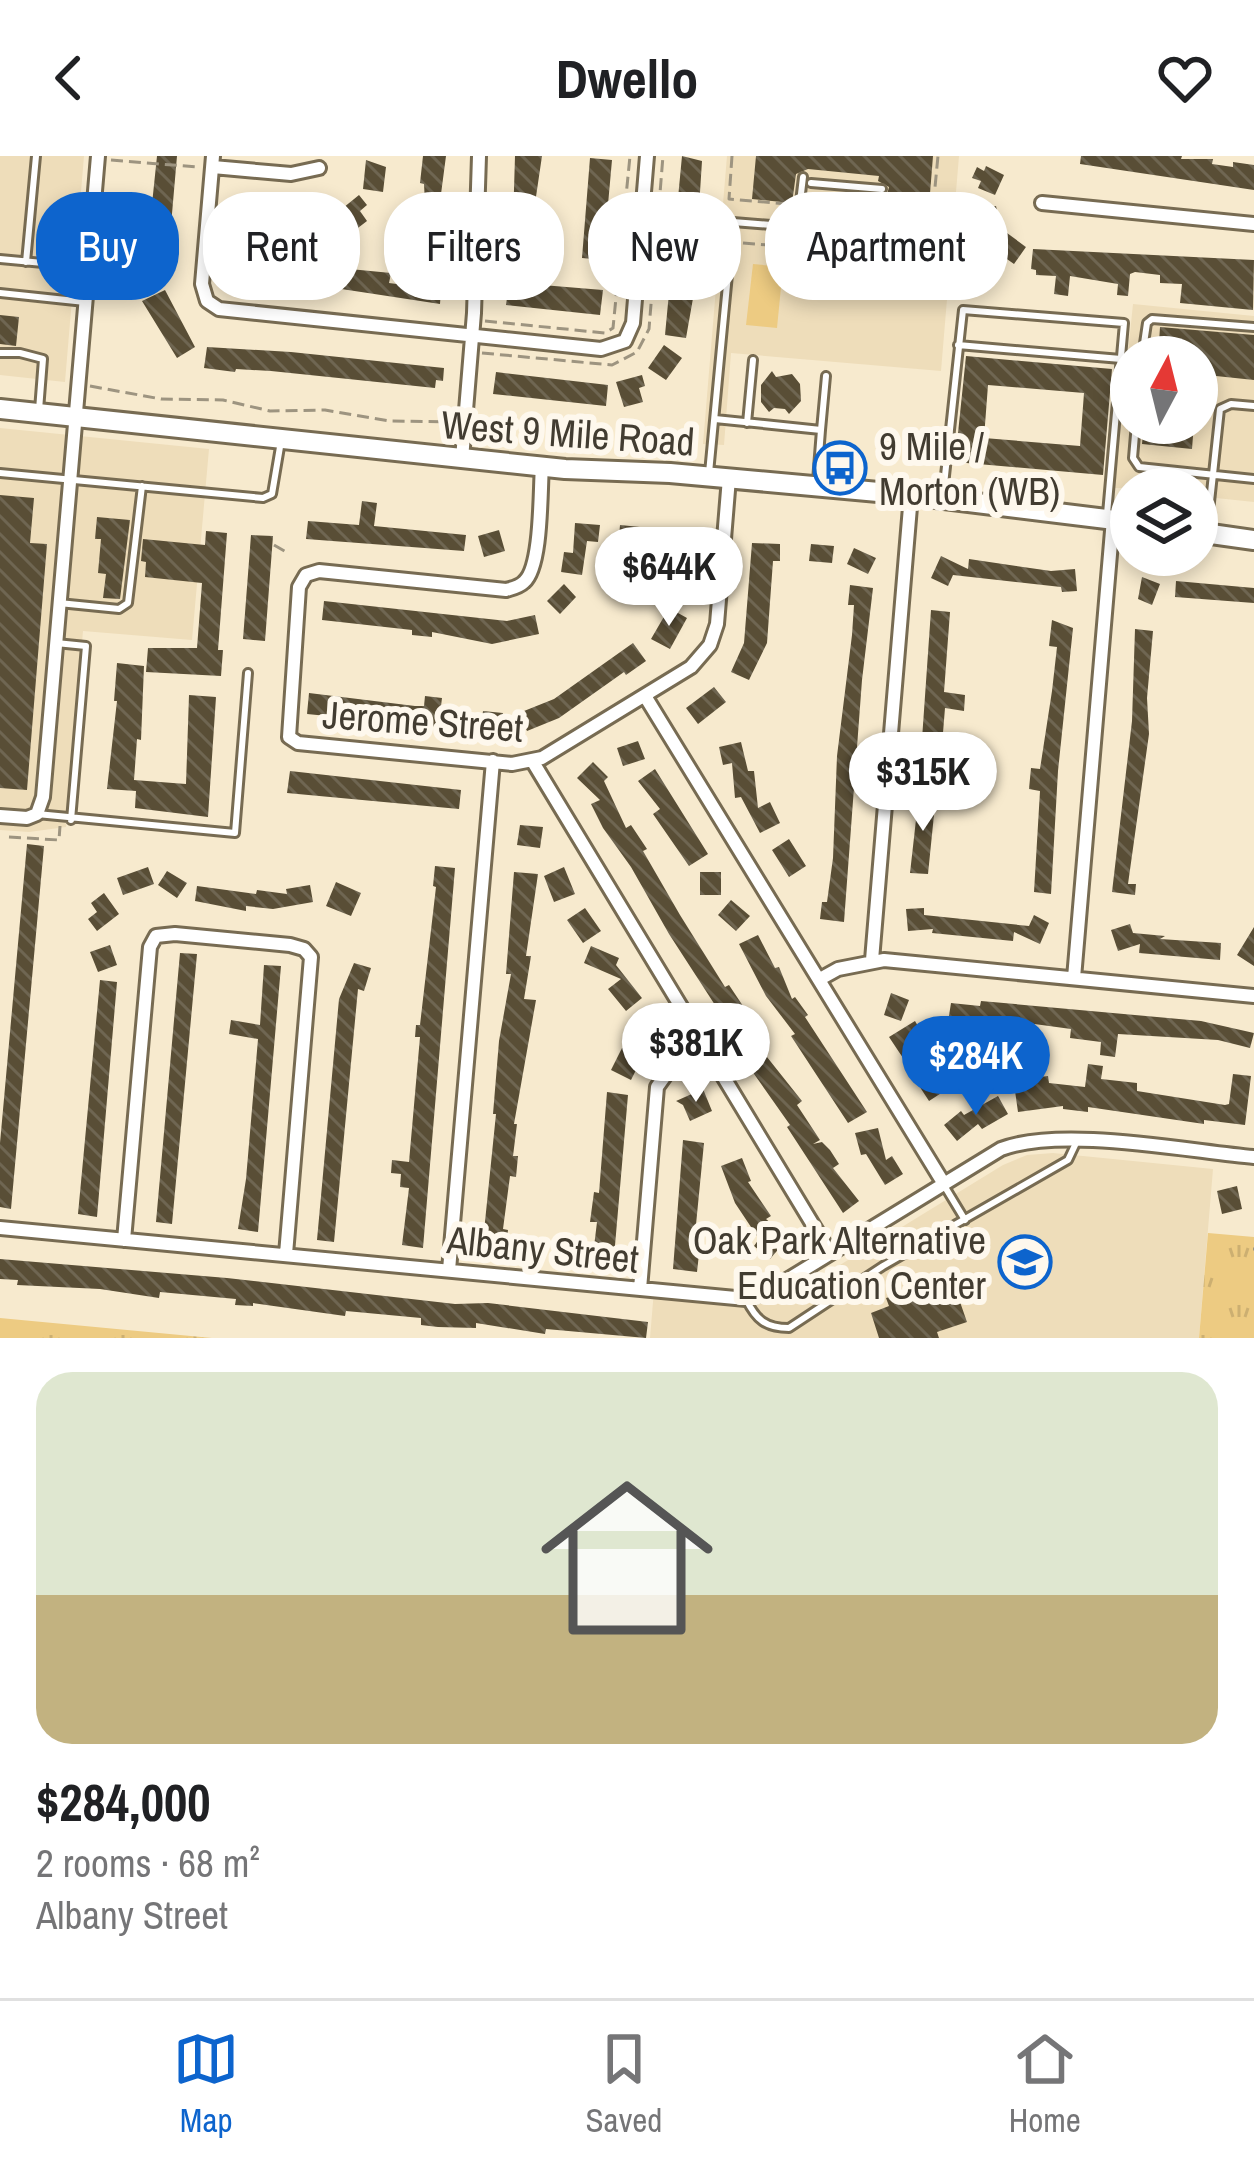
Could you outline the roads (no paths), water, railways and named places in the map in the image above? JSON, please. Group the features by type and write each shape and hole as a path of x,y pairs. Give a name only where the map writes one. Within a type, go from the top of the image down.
{"main road":[{"name":"West 9 Mile Road","path":"0,409 461,459 910,495 1110,519"},
{"path":"1218,534 1254,540"}],"street":[{"path":"461,459 472,336 479,156"},
{"path":"319,168 291,175 209,164 202,284 212,305 227,311 601,350 626,341 633,323 647,156"},
{"path":"97,192 101,158"},
{"path":"1042,203 1254,224"},
{"path":"0,816 37,814 44,797 85,302"},
{"name":"Jerome Street","path":"542,466 535,559 529,577 515,587 319,571 306,574 299,587 289,737 298,742 533,762 645,696 692,667 710,645 717,624 719,478"},
{"path":"872,960 910,495"},
{"path":"1075,978 1112,576"},
{"path":"645,696 944,1184"},
{"path":"449,1270 493,761"},
{"path":"533,762 830,1253"},
{"path":"124,1240 149,957 156,936 175,934 290,945 308,952 311,970 286,1254"},
{"path":"820,979 872,960 1254,996"},
{"path":"640,1289 658,1087 663,1074 705,1048"},
{"path":"746,1299 769,1292 1018,1142 1053,1138 1254,1157"},
{"name":"Albany Street","path":"0,1228 746,1299"}],"lane":[{"path":"26,262 36,156"},
{"path":"719,478 715,419 733,222 797,227 807,180 882,189"},
{"path":"0,260 36,263"},
{"path":"0,293 85,302"},
{"path":"942,499 965,309 1124,323 1123,336"},
{"path":"1145,336 1152,319 1254,327"},
{"path":"958,345 1110,358"},
{"path":"0,353 43,358 39,413"},
{"path":"747,423 753,360"},
{"path":"816,487 826,376"},
{"path":"1215,468 1220,409 1232,404 1254,406"},
{"path":"715,419 821,430"},
{"path":"0,473 263,498 272,494 281,437"},
{"path":"1134,444 1137,465 1160,468"},
{"path":"1218,475 1254,479"},
{"path":"59,603 118,609 128,603 142,486"},
{"path":"56,643 86,646 71,820"},
{"path":"37,814 235,833 248,673"},
{"path":"746,1299 757,1319 789,1328 883,1266 1068,1160 1077,1140"},
{"path":"944,1184 964,1220"}],"place":[{"name":"9 Mile / Morton (WB)","path":"840,468"},
{"name":"Oak Park Alternative Education Center","path":"1025,1262"}]}
